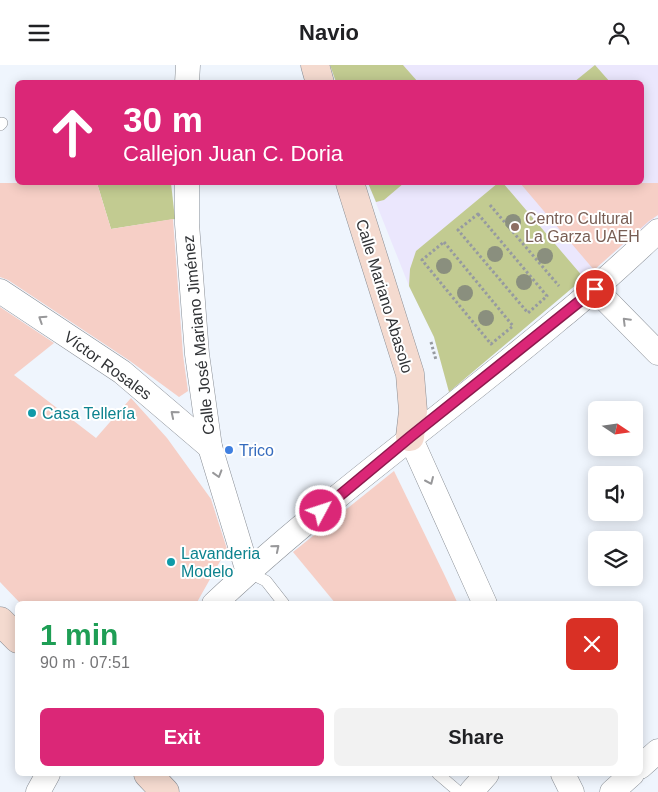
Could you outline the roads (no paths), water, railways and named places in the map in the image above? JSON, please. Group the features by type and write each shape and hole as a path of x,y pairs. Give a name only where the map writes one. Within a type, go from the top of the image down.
{"street":[{"path":"187,80 188,65"},
{"path":"315,65 319,80"},
{"name":"Calle José Mariano Jiménez","path":"187,185 187,224 197,354 210,447 248,572"},
{"name":"Calle Mariano Abasolo","path":"351,185 410,375 413,411 410,437"},
{"path":"217,601 248,572 410,437 595,289 658,231"},
{"path":"595,289 658,353"},
{"name":"Víctor Rosales","path":"0,291 122,372 210,447"},
{"path":"410,437 484,601"},
{"path":"0,621 15,636"},
{"path":"643,764 658,751"},
{"path":"38,792 47,776"},
{"path":"150,776 165,792"},
{"path":"471,792 485,776"},
{"path":"565,776 572,792"},
{"path":"612,792 630,776"}],"lane":[{"path":"248,572 266,581 282,601"},
{"path":"440,776 459,792"}],"place":[{"name":"Centro Cultural La Garza UAEH","path":"515,227"},
{"name":"Casa Tellería","path":"32,413"},
{"name":"Trico","path":"229,450"},
{"name":"Lavanderia Modelo","path":"171,562"}]}
